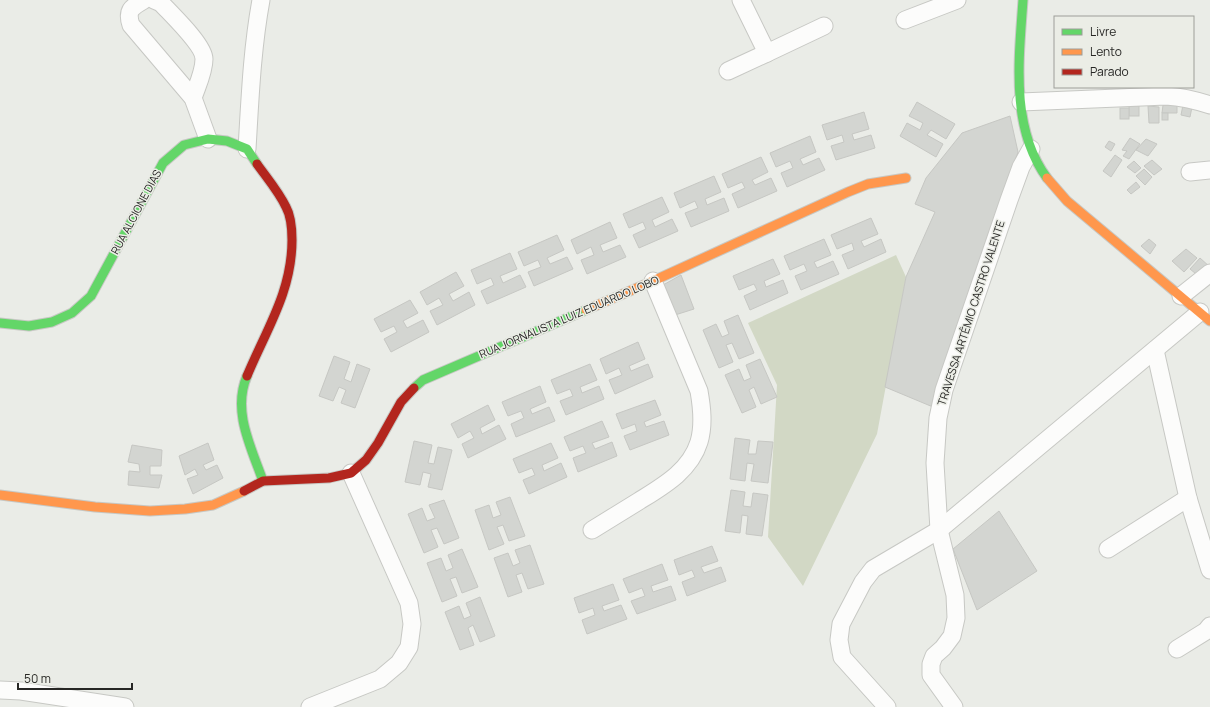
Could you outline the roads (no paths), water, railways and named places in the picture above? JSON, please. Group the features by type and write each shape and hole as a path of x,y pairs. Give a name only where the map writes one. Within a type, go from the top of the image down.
{"street":[{"path":"144,0 134,5 129,12 130,25 193,98 208,139"},
{"path":"154,0 160,3 200,46 204,58 193,98"},
{"path":"0,495 95,507 150,511 212,505 240,494 263,481 244,427 241,409 242,396 244,383 281,300 289,274 292,256 292,230 287,208 247,149 251,71 255,30 261,0"},
{"path":"741,0 767,53"},
{"path":"905,20 956,0"},
{"path":"887,707 842,657 838,640 841,624 863,582 873,570 939,530 1155,350 1205,316 1067,200 1039,166 1030,149 1021,102 1021,36 1023,0"},
{"path":"728,71 824,26"},
{"path":"1021,102 1166,96 1185,98 1210,105"},
{"name":"RUA ALCIONE DIAS","path":"0,323 29,326 52,322 72,313 91,296 163,163 184,145 208,139 227,141 247,149"},
{"name":"TRAVESSA ARTÊMIO CASTRO VALENTE","path":"954,707 931,675 931,664 934,656 943,648 952,636 956,618 956,595 939,530 935,463 935,441 938,418 944,390 1009,200 1021,167 1030,149"},
{"path":"1190,172 1210,170"},
{"name":"RUA JORNALISTA LUIZ EDUARDO LOBO","path":"263,481 329,478 351,473 366,460 378,444 401,402 410,391 423,380 653,281 868,184 906,178"},
{"path":"1181,296 1210,273"},
{"path":"592,530 673,479 689,463 699,443 702,425 702,409 699,391 653,281"},
{"path":"1155,350 1188,498 1210,570"},
{"path":"310,707 380,679 399,663 409,646 412,624 409,603 351,473"},
{"path":"1108,549 1188,498"},
{"path":"1177,648 1206,631 1210,626"},
{"path":"0,690 21,691 125,707"}]}
